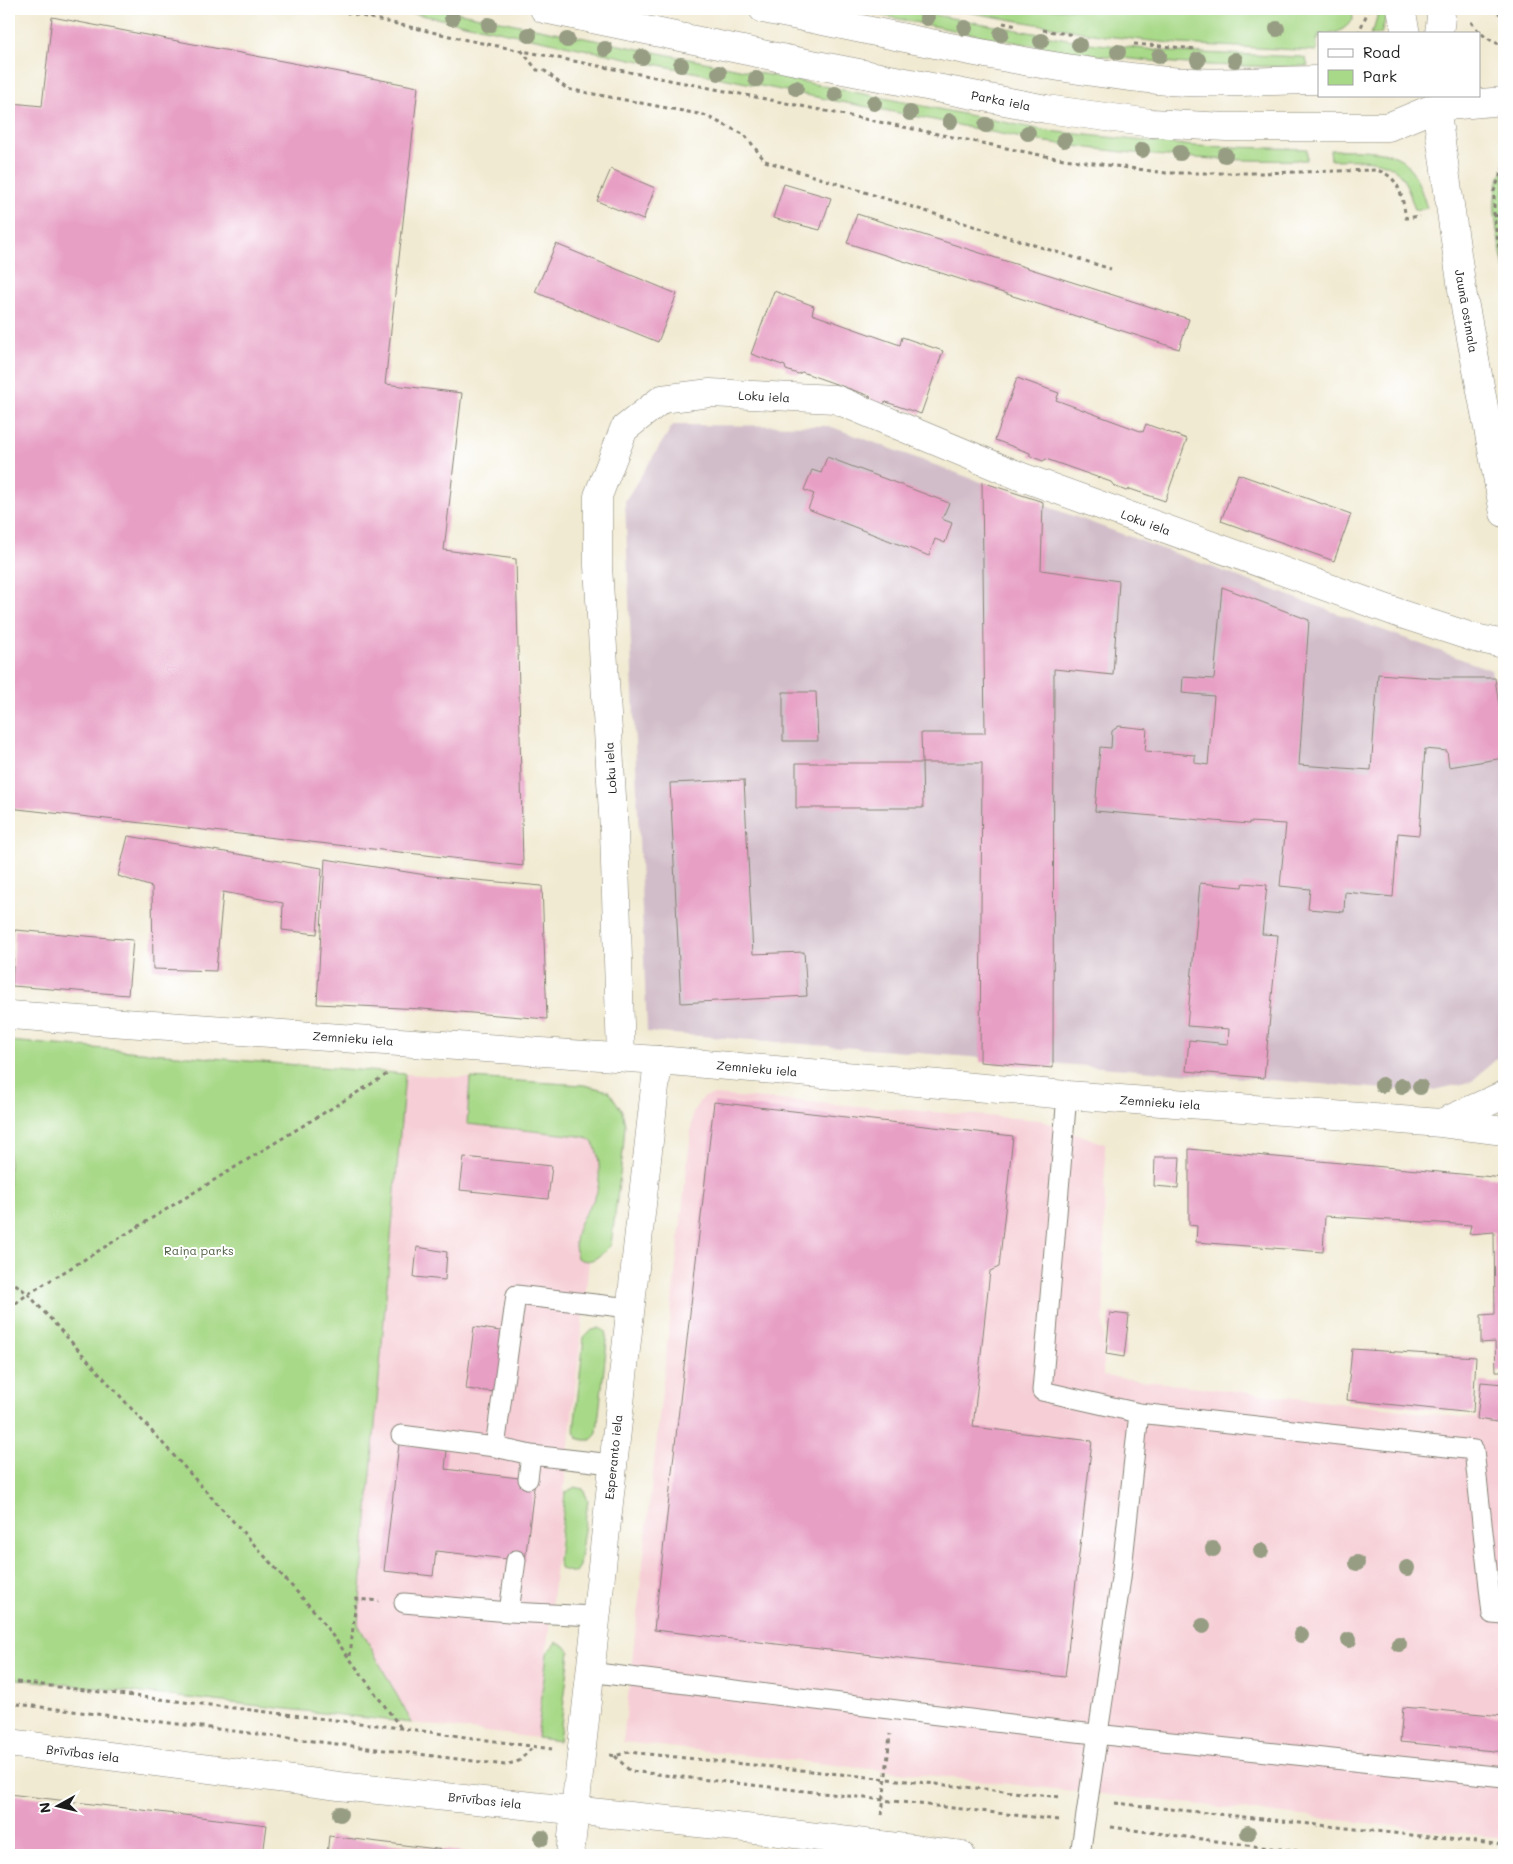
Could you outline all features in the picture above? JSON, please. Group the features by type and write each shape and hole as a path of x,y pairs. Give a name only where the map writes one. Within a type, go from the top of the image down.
{"main road":[{"name":"Parka iela","path":"544,9 791,60 1046,109 1151,123 1226,127 1388,127 1428,100 1504,101"},
{"path":"763,9 1052,66 1151,80 1251,83 1318,80"},
{"path":"1401,9 1406,32"},
{"path":"1439,32 1440,9"},
{"name":"Jaunā ostmala","path":"1428,100 1504,514"},
{"name":"Loku iela","path":"621,1057 614,830 598,566 598,496 624,429 662,399 710,393 835,399 1022,477 1404,615 1475,638 1504,644"},
{"name":"Zemnieku iela","path":"9,1015 621,1057 1067,1096 1440,1123 1504,1131"},
{"name":"Esperanto iela","path":"570,1855 573,1809 658,1060"},
{"path":"1440,1123 1504,1095"},
{"name":"Brīvības iela","path":"9,1743 339,1786 746,1828 955,1855"}],"lane":[{"path":"1067,1096 1042,1391 1139,1413 1474,1450 1492,1614 1504,1615"},
{"path":"495,1447 516,1295 630,1308"},
{"path":"1080,1855 1121,1578 1139,1413"},
{"path":"401,1435 495,1447 531,1455 612,1464"},
{"path":"528,1479 531,1455"},
{"path":"509,1612 516,1560"},
{"path":"404,1603 509,1612 595,1616"},
{"path":"589,1672 1097,1734 1504,1777"}],"path":[{"path":"331,9 521,50 1069,160 1166,173 1310,173 1376,170 1386,173 1399,188 1406,218 1422,215"},
{"path":"1359,32 1370,9"},
{"path":"1491,9 1504,16"},
{"path":"1466,15 1478,32"},
{"path":"998,22 1026,28"},
{"path":"1036,29 1075,36"},
{"path":"1480,33 1491,41 1504,45"},
{"path":"1132,44 1207,50"},
{"path":"521,50 537,70 544,72 567,89 704,115 745,135 765,161 1110,269"},
{"path":"1504,166 1494,191 1494,216 1504,280"},
{"path":"1494,216 1504,214"},
{"path":"9,1308 28,1294 394,1070"},
{"path":"9,1279 28,1294 315,1612 401,1728"},
{"path":"350,1657 356,1599 404,1603"},
{"path":"9,1681 401,1728 580,1752"},
{"path":"9,1703 506,1765 519,1761 534,1746"},
{"path":"879,1846 887,1780 892,1709"},
{"path":"615,1756 630,1771 1084,1823 1252,1846 1336,1855"}],"shaded area":[{"path":"673,425 829,426 1491,670 1504,744 1504,1052 1471,1082 1424,1092 647,1032 625,501"},
{"path":"405,1074 584,1085 604,1091 600,1161 537,1738 412,1723 358,1624"},
{"path":"714,1095 1040,1120 1105,1144 1103,1376 1504,1422 1504,1838 623,1742 693,1113 699,1102 706,1096"}],"green space":[{"path":"392,9 440,9 1048,131 1194,146 1307,149 1307,160 1183,157 1121,152 1040,141 776,89"},
{"path":"850,9 902,9 1089,43 1174,52 1302,57 1306,59 1308,66 1203,65 1104,56 995,38"},
{"path":"950,9 1352,9 1353,20 1338,32 1318,32 1317,51 1180,44 1105,36"},
{"path":"1379,9 1388,9 1382,32 1371,32"},
{"path":"1330,150 1383,152 1401,159 1408,165 1414,175 1427,208 1415,210 1402,177 1388,165 1359,160 1331,160"},
{"path":"1504,168 1504,269 1495,218 1495,205 1499,179"},
{"name":"Raiņa parks","path":"9,1041 405,1074 358,1624 412,1723 9,1678"},
{"path":"470,1078 584,1085 609,1091 622,1111 625,1124 611,1245 600,1256 587,1261 577,1258 575,1245 578,1226 597,1192 599,1162 593,1143 587,1138 580,1136 467,1124"},
{"path":"599,1328 605,1331 607,1341 597,1432 592,1440 584,1440 577,1438 574,1431 584,1337 590,1331"},
{"path":"575,1487 583,1489 588,1500 579,1566 575,1572 570,1572 561,1569 558,1561 565,1493"},
{"path":"556,1642 565,1646 570,1652 559,1741 537,1738 547,1653"}],"building":[{"path":"52,17 418,87 385,384 462,393 444,550 516,559 523,866 9,808 9,130 12,103 42,106"},
{"path":"611,169 655,188 643,220 597,201"},
{"path":"784,184 831,198 820,230 773,218"},
{"path":"857,214 1189,319 1179,349 847,243"},
{"path":"556,244 677,294 658,342 535,292"},
{"path":"774,291 814,306 812,314 900,345 902,337 943,351 921,414 886,402 883,404 871,400 870,396 802,372 798,374 786,370 785,366 751,354"},
{"path":"1017,378 1059,393 1056,400 1143,432 1146,424 1187,439 1165,501 1130,489 1126,491 1114,486 1111,482 1046,459 1043,461 1030,456 1030,453 995,440"},
{"path":"827,457 949,503 942,519 952,523 945,543 935,539 929,556 808,509 814,494 804,490 812,470 821,473"},
{"path":"1238,474 1351,514 1334,561 1221,521"},
{"path":"982,482 1043,502 1041,570 1119,581 1113,675 1054,669 1053,1068 980,1062 982,763 922,763 921,733 985,733"},
{"path":"1222,587 1309,620 1299,765 1371,770 1378,674 1435,678 1495,678 1504,739 1504,758 1449,767 1447,751 1425,749 1419,835 1398,833 1393,897 1345,892 1344,912 1308,909 1310,889 1280,886 1286,824 1249,822 1249,824 1095,811 1100,747 1111,748 1112,731 1119,726 1147,729 1145,751 1195,755 1195,763 1208,765 1214,696 1182,693 1183,677 1214,679"},
{"path":"783,692 816,692 818,741 783,741"},
{"path":"796,763 922,763 923,808 796,808"},
{"path":"744,780 753,954 804,952 807,996 681,1003 670,783"},
{"path":"128,836 322,868 317,934 282,930 283,903 223,892 216,971 153,969 152,887 118,876"},
{"path":"325,859 432,876 542,886 547,1019 422,1009 317,1004"},
{"path":"1200,883 1242,887 1243,883 1267,885 1262,934 1278,935 1264,1078 1186,1071 1189,1040 1228,1044 1229,1029 1187,1026"},
{"path":"15,930 133,940 128,995 12,986"},
{"path":"714,1102 1013,1136 999,1267 990,1271 973,1427 1092,1441 1065,1677 654,1630"},
{"path":"1189,1149 1504,1178 1504,1371 1496,1371 1495,1342 1481,1343 1481,1315 1495,1314 1494,1232 1469,1234 1471,1225 1325,1216 1323,1252 1196,1242 1197,1226 1189,1225"},
{"path":"464,1157 552,1166 548,1199 460,1190"},
{"path":"1155,1157 1180,1157 1178,1188 1154,1186"},
{"path":"417,1247 447,1252 445,1280 414,1277"},
{"path":"1110,1313 1129,1315 1124,1357 1106,1354"},
{"path":"474,1327 513,1333 505,1393 466,1389"},
{"path":"1352,1349 1476,1357 1473,1413 1347,1400"},
{"path":"1481,1382 1504,1384 1504,1423 1477,1419"},
{"path":"399,1444 447,1450 445,1469 535,1480 525,1561 436,1551 433,1576 384,1571"},
{"path":"1403,1707 1504,1716 1504,1752 1400,1742"},
{"path":"9,1794 267,1825 263,1855 9,1855"},
{"path":"329,1836 478,1854 478,1855 327,1855"}]}
